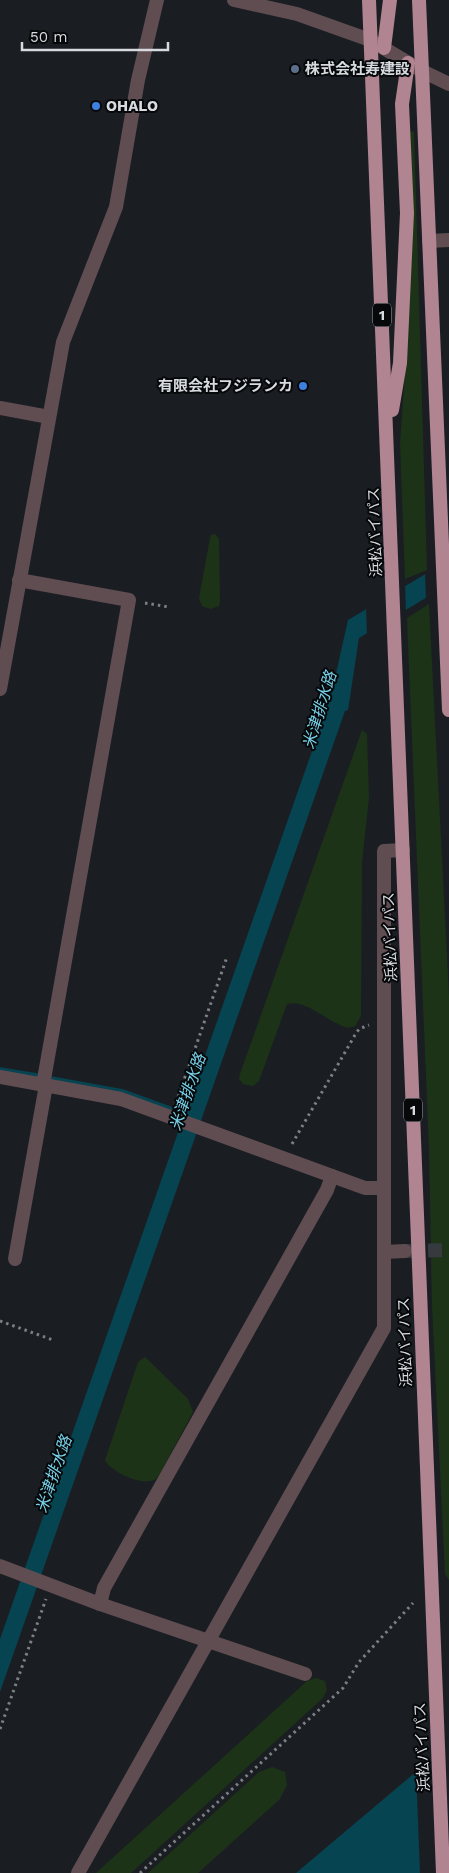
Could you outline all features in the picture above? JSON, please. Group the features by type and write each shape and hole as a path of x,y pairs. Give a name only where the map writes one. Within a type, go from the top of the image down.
{"highway":[{"name":"浜松バイパス","path":"369,0 444,1873"},
{"path":"384,48 390,0"},
{"path":"419,0 449,710"},
{"path":"387,436 400,363 407,213 402,104 408,63"}],"street":[{"path":"0,688 59,362 69,322 104,243 116,207 138,80 157,0"},
{"path":"234,0 296,14 370,40 422,71 449,84"},
{"path":"429,240 449,240"},
{"path":"0,408 49,417"},
{"path":"15,1259 129,600 19,580"},
{"path":"78,1873 384,1328 384,851 403,850"},
{"path":"0,1077 121,1099 365,1188 384,1188"},
{"path":"100,1604 104,1588 327,1190 332,1176"},
{"path":"384,1252 405,1252"},
{"path":"0,1566 100,1604 305,1674"}],"path":[{"path":"129,600 168,607"},
{"path":"172,1118 227,957"},
{"path":"284,1159 354,1035 365,1026 384,1024"},
{"path":"0,1321 53,1340"},
{"path":"0,1728 48,1585"},
{"path":"140,1873 344,1688 359,1662 413,1603"}],"green space":[{"path":"409,131 414,132 427,570 405,579 400,443 407,347"},
{"path":"215,534 219,539 220,601 219,606 211,609 202,606 199,598 210,538 211,535"},
{"path":"429,604 449,996 449,1580 445,1574 432,1305 429,1149 407,618"},
{"path":"362,730 367,734 369,798 362,862 361,1016 355,1026 348,1027 305,1006 296,1003 287,1004 259,1081 253,1086 243,1084 239,1079 240,1074"},
{"path":"145,1357 188,1399 193,1412 160,1474 152,1481 132,1479 112,1468 105,1460 138,1362"},
{"path":"316,1678 325,1681 327,1690 323,1698 131,1873 96,1873 307,1681"},
{"path":"272,1767 285,1772 287,1785 280,1799 198,1873 148,1873 259,1772"}],"water":[{"path":"449,560 449,584 359,638 348,710 345,711 0,1692 0,1639 330,700 348,620"},
{"path":"449,1744 449,1873 296,1873"}],"pier":[{"path":"448,558 449,587 426,601 425,572"},
{"path":"405,584 406,613 367,636 366,607"},
{"path":"449,1741 449,1873 420,1873 416,1769"}],"waterway":[{"path":"0,1070 37,1076"},
{"name":"米津排水路","path":"51,1079 123,1092 170,1109"}],"tunnel":[{"path":"407,1251 449,1250"}],"place":[{"name":"株式会社寿建設","path":"295,69"},
{"name":"OHALO","path":"96,106"},
{"name":"有限会社フジランカ","path":"303,386"}]}
